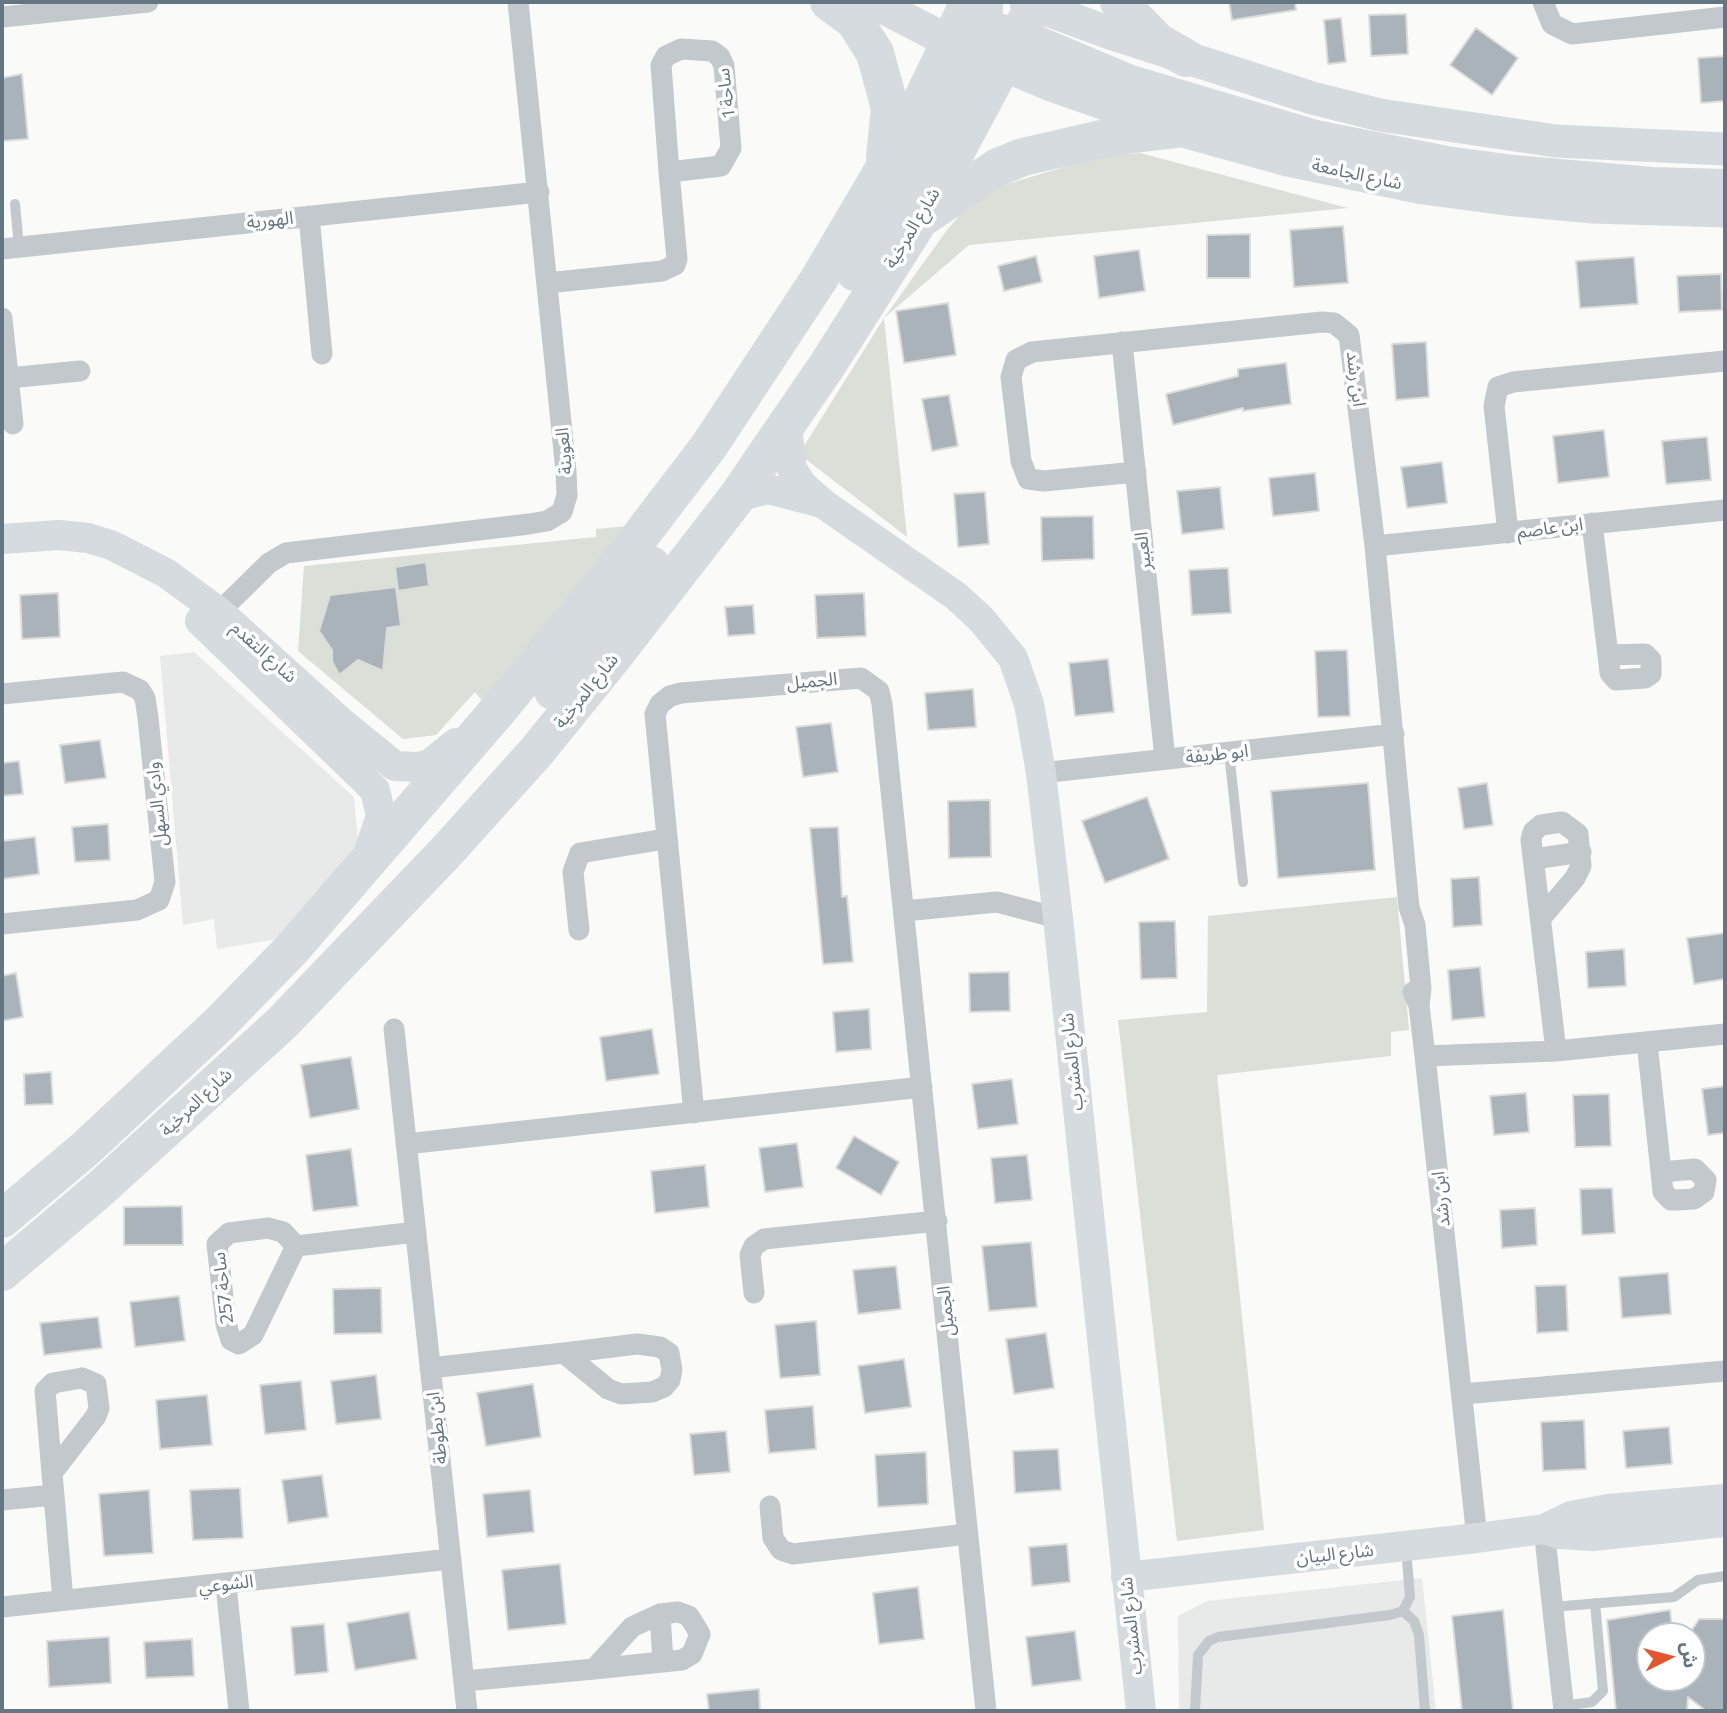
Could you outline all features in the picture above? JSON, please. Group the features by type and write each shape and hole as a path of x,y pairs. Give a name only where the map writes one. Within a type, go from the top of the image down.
{"highway":[{"path":"829,2 863,30 885,83 890,121 884,169"},
{"path":"1119,2 1158,42 1186,58"},
{"path":"2,1219 86,1148 218,1025 361,871 500,708 622,560 709,446 819,279 884,169 992,20"},
{"path":"992,20 1130,85 1191,105 1353,147 1446,165 1528,176 1652,186 1725,188"},
{"path":"446,852 465,806 717,480 773,399 903,194 992,20"},
{"name":"شارع المرخية","path":"2,1272 100,1189 282,1023 446,852 537,751 737,497 787,427 920,219 992,20"},
{"path":"920,219 998,167 1023,157 1110,137 1176,129"}],"main road":[{"path":"873,2 992,20 1186,58 1312,98 1380,115 1556,141 1663,149 1725,149"},
{"name":"شارع الجامعة","path":"992,20 1102,104 1176,129 1288,160 1423,188 1593,207 1725,211"}],"street":[{"path":"2,17 148,2"},
{"name":"العوينة","path":"213,619 269,563 286,553 529,524 547,521 562,512 567,495 566,471 518,2"},
{"path":"1543,2 1552,24 1572,34 1678,12 1725,17"},
{"name":"ساحة 1","path":"547,283 662,271 675,265 677,259 669,172 661,65 666,57 681,49 712,51 720,57 724,66 731,136 729,156 721,166 669,172"},
{"name":"الهورية","path":"10,248 539,192"},
{"path":"309,216 322,354"},
{"path":"2,318 13,424"},
{"name":"ابن رشد","path":"1136,472 1044,481 1028,479 1021,461 1011,377 1012,367 1023,354 1322,322 1342,328 1349,335 1353,348 1394,734 1409,907 1405,925 1425,1056 1477,1538"},
{"name":"العبير","path":"1122,342 1165,760"},
{"path":"1508,533 1494,406 1498,387 1513,382 1725,361"},
{"path":"8,378 80,371"},
{"name":"شارع المشرب","path":"787,427 792,469 802,485 825,505 956,596 998,638 1013,658 1023,681 1041,773 1058,918 1141,1711"},
{"name":"شارع المشرب","path":"737,497 768,489 825,505"},
{"name":"ابن عاصم","path":"1375,546 1725,510"},
{"path":"1592,523 1608,655"},
{"name":"شارع التقدم","path":"2,539 59,535 111,545 166,573 375,790 381,816 361,871"},
{"name":"شارع التقدم","path":"2,559 59,554 85,557 130,572 213,619 396,766 405,768 430,764 500,708"},
{"name":"الجميل","path":"694,1113 654,728 655,714 660,704 670,696 681,693 861,678 879,691 882,704 986,1711"},
{"name":"وادي السهل","path":"2,694 123,682 140,690 145,698 148,718 165,883 159,900 144,908 2,924"},
{"name":"ابو طريفة","path":"1041,773 1394,734"},
{"path":"1541,918 1580,872 1578,834 1562,821 1541,825 1533,832 1534,859 1556,1052"},
{"path":"579,930 573,872 580,853 665,839"},
{"path":"1534,859 1581,852"},
{"path":"904,911 997,902 1058,918"},
{"name":"ابن بطوطة","path":"394,1029 467,1711"},
{"path":"1425,1056 1556,1052 1725,1034"},
{"path":"1647,1042 1661,1172"},
{"path":"406,1144 922,1087"},
{"path":"754,1293 750,1255 754,1245 764,1239 937,1221"},
{"name":"ساحة 257","path":"268,1228 283,1232 296,1246 253,1335 244,1343 235,1343 226,1324 217,1244 229,1233 268,1228"},
{"path":"296,1246 416,1232"},
{"path":"430,1368 564,1353"},
{"path":"1463,1394 1725,1371"},
{"path":"51,1473 63,1600"},
{"path":"2,1500 54,1496"},
{"name":"شارع البيان","path":"1126,1577 1477,1538 1544,1528 1571,1516 1599,1511 1725,1499"},
{"path":"770,1506 773,1538 781,1550 793,1554 968,1534"},
{"name":"شارع البيان","path":"1544,1528 1559,1534 1593,1536 1725,1522"},
{"path":"1544,1528 1563,1709"},
{"name":"الشوعي","path":"2,1607 451,1559"},
{"path":"226,1584 239,1711"},
{"path":"464,1681 594,1669 681,1660 692,1654 700,1634 689,1616 660,1614 632,1627 594,1669"},
{"path":"660,1614 663,1662"}],"lane":[{"path":"10,248 15,204"},
{"path":"1229,752 1243,882"},
{"path":"1195,1711 1198,1655 1209,1641 1218,1637 1390,1615 1403,1611 1410,1597 1406,1547"},
{"path":"1552,1607 1674,1597 1698,1580 1725,1576"},
{"path":"1563,1709 1592,1702 1603,1691 1595,1603"},
{"path":"1403,1611 1414,1621 1419,1635 1425,1711"}],"shaded area":[{"path":"1140,153 1348,208 969,245 884,318 947,230 980,192 1105,155"},
{"path":"884,318 907,537 799,454"},
{"path":"629,526 483,702 475,692 436,735 403,739 298,651 304,566 596,537 596,529"},
{"path":"194,652 354,797 358,842 285,938 217,949 214,919 183,925 160,656"},
{"path":"1397,897 1409,1030 1391,1032 1391,1056 1217,1075 1264,1530 1177,1541 1118,1020 1207,1012 1208,916"},
{"path":"1422,1578 1436,1711 1179,1711 1178,1616 1207,1601"}],"building":[{"path":"1229,2 1295,2 1296,10 1232,20"},
{"path":"1406,14 1408,54 1371,56 1369,15"},
{"path":"1341,18 1346,62 1328,64 1324,20"},
{"path":"1476,28 1518,58 1492,95 1450,65"},
{"path":"1725,56 1725,101 1701,103 1698,58"},
{"path":"22,74 28,139 2,141 2,78"},
{"path":"1343,226 1348,283 1294,287 1290,230"},
{"path":"1250,234 1250,278 1207,278 1207,235"},
{"path":"1139,250 1145,291 1099,298 1094,256"},
{"path":"1036,256 1042,282 1004,291 998,266"},
{"path":"1634,257 1638,304 1580,308 1576,261"},
{"path":"1721,274 1722,310 1679,312 1677,276"},
{"path":"948,303 956,355 904,363 896,311"},
{"path":"1426,342 1429,397 1396,400 1392,344"},
{"path":"1286,363 1291,404 1243,411 1243,408 1173,425 1166,394 1238,376 1238,369"},
{"path":"949,395 958,446 932,451 922,399"},
{"path":"1604,430 1609,477 1558,483 1553,436"},
{"path":"1707,437 1711,480 1666,484 1662,441"},
{"path":"1442,462 1447,503 1407,508 1401,467"},
{"path":"1315,473 1319,511 1273,516 1269,478"},
{"path":"1220,487 1224,529 1182,534 1177,491"},
{"path":"985,492 989,544 958,547 954,494"},
{"path":"1093,516 1094,559 1042,561 1041,517"},
{"path":"426,562 429,586 398,591 395,567"},
{"path":"1228,568 1231,613 1192,615 1189,570"},
{"path":"396,587 401,626 387,628 383,671 358,660 339,675 332,661 332,650 319,631 330,595"},
{"path":"58,593 60,637 22,639 20,595"},
{"path":"864,593 866,636 817,638 815,595"},
{"path":"753,605 755,634 728,636 725,607"},
{"path":"1347,650 1350,716 1318,717 1315,651"},
{"path":"1108,659 1114,712 1075,716 1069,663"},
{"path":"973,689 976,727 928,730 925,693"},
{"path":"831,723 838,772 803,777 796,727"},
{"path":"100,740 106,778 65,783 60,745"},
{"path":"19,761 23,794 2,796 2,763"},
{"path":"1368,783 1375,870 1278,878 1271,791"},
{"path":"1487,783 1493,825 1464,829 1458,788"},
{"path":"1147,797 1169,859 1105,883 1082,821"},
{"path":"990,800 991,857 949,858 948,801"},
{"path":"108,824 110,860 75,862 72,827"},
{"path":"838,827 842,897 847,896 853,962 823,964 810,828"},
{"path":"35,837 39,874 2,879 2,841"},
{"path":"1479,877 1482,925 1453,927 1451,879"},
{"path":"1175,921 1177,978 1141,979 1139,922"},
{"path":"1725,933 1725,979 1694,984 1687,938"},
{"path":"1624,949 1626,986 1588,988 1586,952"},
{"path":"1480,967 1485,1017 1452,1020 1448,970"},
{"path":"1009,972 1010,1011 970,1012 969,973"},
{"path":"16,973 23,1017 2,1021 2,976"},
{"path":"869,1009 871,1049 836,1052 833,1012"},
{"path":"652,1029 659,1074 606,1081 600,1037"},
{"path":"351,1057 359,1109 310,1118 301,1065"},
{"path":"51,1072 53,1104 25,1105 24,1074"},
{"path":"1012,1079 1018,1124 978,1129 972,1084"},
{"path":"1725,1086 1725,1133 1708,1135 1702,1089"},
{"path":"1526,1093 1529,1132 1494,1135 1490,1096"},
{"path":"1609,1094 1611,1146 1575,1147 1573,1095"},
{"path":"854,1136 899,1162 881,1195 836,1168"},
{"path":"797,1143 803,1187 765,1192 759,1148"},
{"path":"351,1149 358,1206 313,1211 306,1155"},
{"path":"1027,1155 1032,1200 995,1203 991,1158"},
{"path":"705,1165 709,1207 655,1213 651,1171"},
{"path":"1612,1188 1615,1233 1582,1235 1580,1189"},
{"path":"182,1206 183,1245 124,1245 124,1207"},
{"path":"1535,1208 1537,1245 1502,1248 1500,1210"},
{"path":"1031,1242 1037,1307 989,1311 982,1246"},
{"path":"896,1266 901,1309 858,1314 853,1270"},
{"path":"1668,1273 1671,1314 1622,1318 1619,1277"},
{"path":"1566,1285 1568,1331 1537,1333 1535,1286"},
{"path":"381,1288 382,1333 334,1334 333,1289"},
{"path":"179,1296 185,1341 135,1347 130,1302"},
{"path":"98,1317 102,1348 44,1355 40,1323"},
{"path":"816,1321 820,1375 780,1378 775,1325"},
{"path":"1046,1333 1054,1388 1014,1394 1006,1339"},
{"path":"904,1359 911,1407 865,1413 858,1366"},
{"path":"376,1375 381,1419 336,1424 331,1381"},
{"path":"301,1381 306,1430 265,1434 260,1385"},
{"path":"533,1384 541,1437 486,1446 477,1393"},
{"path":"207,1395 212,1445 160,1449 156,1400"},
{"path":"813,1406 816,1449 769,1453 765,1410"},
{"path":"1584,1420 1586,1469 1543,1471 1541,1422"},
{"path":"1669,1427 1672,1464 1626,1468 1623,1431"},
{"path":"726,1431 730,1472 694,1475 690,1434"},
{"path":"1058,1449 1061,1490 1015,1493 1013,1451"},
{"path":"926,1452 928,1504 878,1507 875,1455"},
{"path":"322,1475 328,1517 288,1523 282,1480"},
{"path":"240,1488 243,1538 193,1540 190,1490"},
{"path":"149,1490 153,1553 104,1556 99,1494"},
{"path":"530,1490 534,1532 487,1537 483,1494"},
{"path":"1067,1544 1070,1582 1032,1586 1029,1547"},
{"path":"560,1564 566,1624 508,1630 502,1570"},
{"path":"918,1587 924,1639 879,1644 873,1593"},
{"path":"1503,1610 1513,1711 1462,1711 1452,1616"},
{"path":"1670,1610 1671,1622 1636,1622 1636,1692 1706,1692 1706,1622 1697,1622 1699,1619 1725,1619 1725,1711 1706,1711 1688,1697 1687,1711 1616,1711 1607,1620"},
{"path":"409,1612 417,1659 355,1670 347,1623"},
{"path":"324,1624 328,1672 295,1675 291,1627"},
{"path":"1075,1631 1081,1680 1032,1686 1026,1637"},
{"path":"109,1637 111,1683 49,1687 47,1641"},
{"path":"192,1639 194,1676 146,1678 144,1642"},
{"path":"759,1689 760,1711 709,1711 707,1694"}]}
